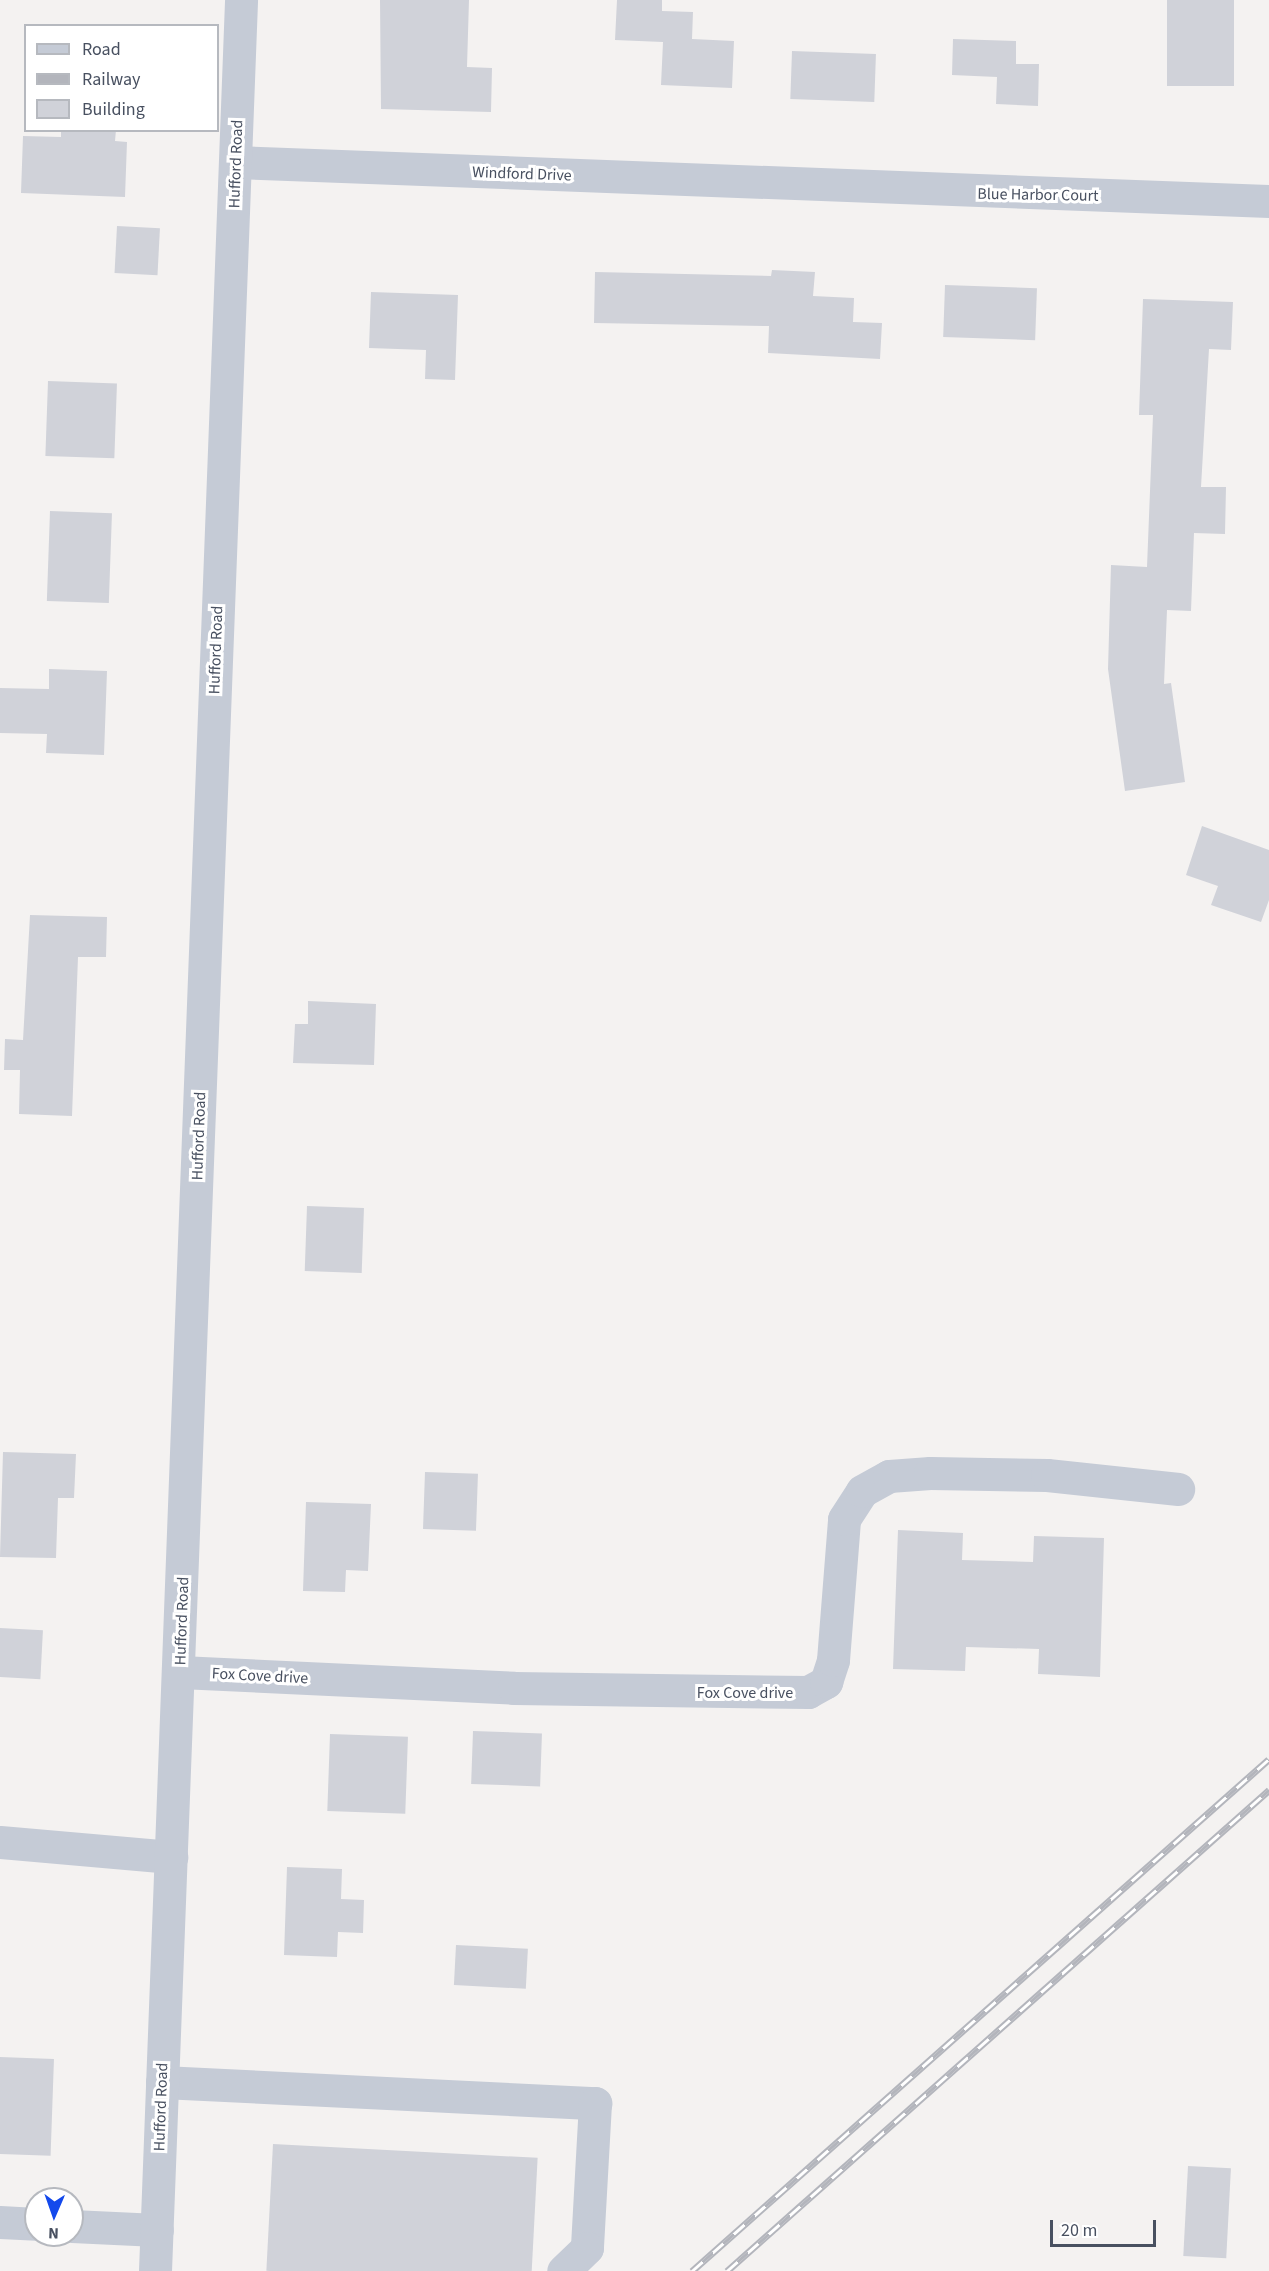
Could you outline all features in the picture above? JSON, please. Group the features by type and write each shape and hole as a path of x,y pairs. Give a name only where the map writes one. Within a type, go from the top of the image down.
{"street":[{"name":"Hufford Road","path":"155,2271 180,1672 241,0"},
{"name":"Windford Drive","path":"236,162 808,186"},
{"name":"Blue Harbor Court","path":"808,186 1269,201"},
{"name":"Fox Cove drive","path":"180,1672 514,1688 808,1692 826,1682 833,1660 844,1519 862,1491 889,1476 930,1473 1047,1475 1178,1489"},
{"path":"0,1842 171,1857"},
{"path":"162,2082 595,2103 587,2248 563,2271"},
{"path":"0,2222 24,2223"},
{"path":"84,2227 156,2230"}],"building":[{"path":"380,0 469,0 467,67 492,68 491,112 381,109"},
{"path":"617,0 662,0 662,11 693,12 692,39 734,41 732,88 661,85 663,42 615,40"},
{"path":"1167,0 1234,0 1234,86 1167,86"},
{"path":"953,39 1016,41 1016,64 1039,64 1038,106 996,104 997,77 952,75"},
{"path":"792,51 876,54 874,102 790,99"},
{"path":"61,132 116,132 115,141 127,142 125,197 21,193 23,136 61,137"},
{"path":"117,226 160,228 157,275 115,273"},
{"path":"772,270 815,272 813,296 854,298 853,322 882,323 880,359 768,353 769,326 594,323 595,272 771,276"},
{"path":"945,285 1037,288 1035,340 943,337"},
{"path":"371,292 458,295 455,380 425,379 426,350 369,348"},
{"path":"1143,299 1233,302 1231,350 1209,349 1201,487 1226,487 1225,534 1194,533 1191,611 1167,610 1164,684 1171,683 1185,782 1125,791 1108,669 1111,565 1147,567 1153,415 1139,415"},
{"path":"48,381 117,383 114,458 45,456"},
{"path":"50,511 112,513 109,603 47,601"},
{"path":"49,669 107,671 104,755 46,753 47,734 0,733 0,688 49,689"},
{"path":"1202,826 1269,850 1269,900 1261,922 1211,905 1218,886 1186,875"},
{"path":"30,915 107,917 106,957 78,957 72,1116 19,1114 20,1070 4,1070 5,1039 23,1040"},
{"path":"308,1001 376,1004 374,1065 293,1063 295,1024 308,1024"},
{"path":"307,1206 364,1208 362,1273 305,1271"},
{"path":"3,1452 76,1454 74,1498 58,1498 56,1558 0,1557"},
{"path":"425,1472 478,1474 476,1531 423,1529"},
{"path":"306,1502 371,1504 368,1571 346,1570 345,1592 303,1591"},
{"path":"898,1530 963,1533 962,1560 1033,1562 1034,1536 1104,1538 1100,1677 1038,1674 1039,1649 966,1647 965,1671 893,1669"},
{"path":"0,1628 43,1630 40,1679 0,1677"},
{"path":"473,1731 542,1733 540,1786 471,1784"},
{"path":"330,1734 408,1737 405,1814 327,1811"},
{"path":"287,1867 342,1869 341,1899 364,1900 363,1933 338,1932 337,1957 284,1955"},
{"path":"456,1945 528,1949 526,1989 454,1985"},
{"path":"0,2057 54,2059 51,2156 0,2154"},
{"path":"273,2144 538,2158 532,2271 266,2271"},
{"path":"1188,2166 1231,2168 1226,2258 1183,2256"}],"railway":[{"path":"692,2271 1269,1759"},
{"path":"727,2271 1269,1790"}]}
